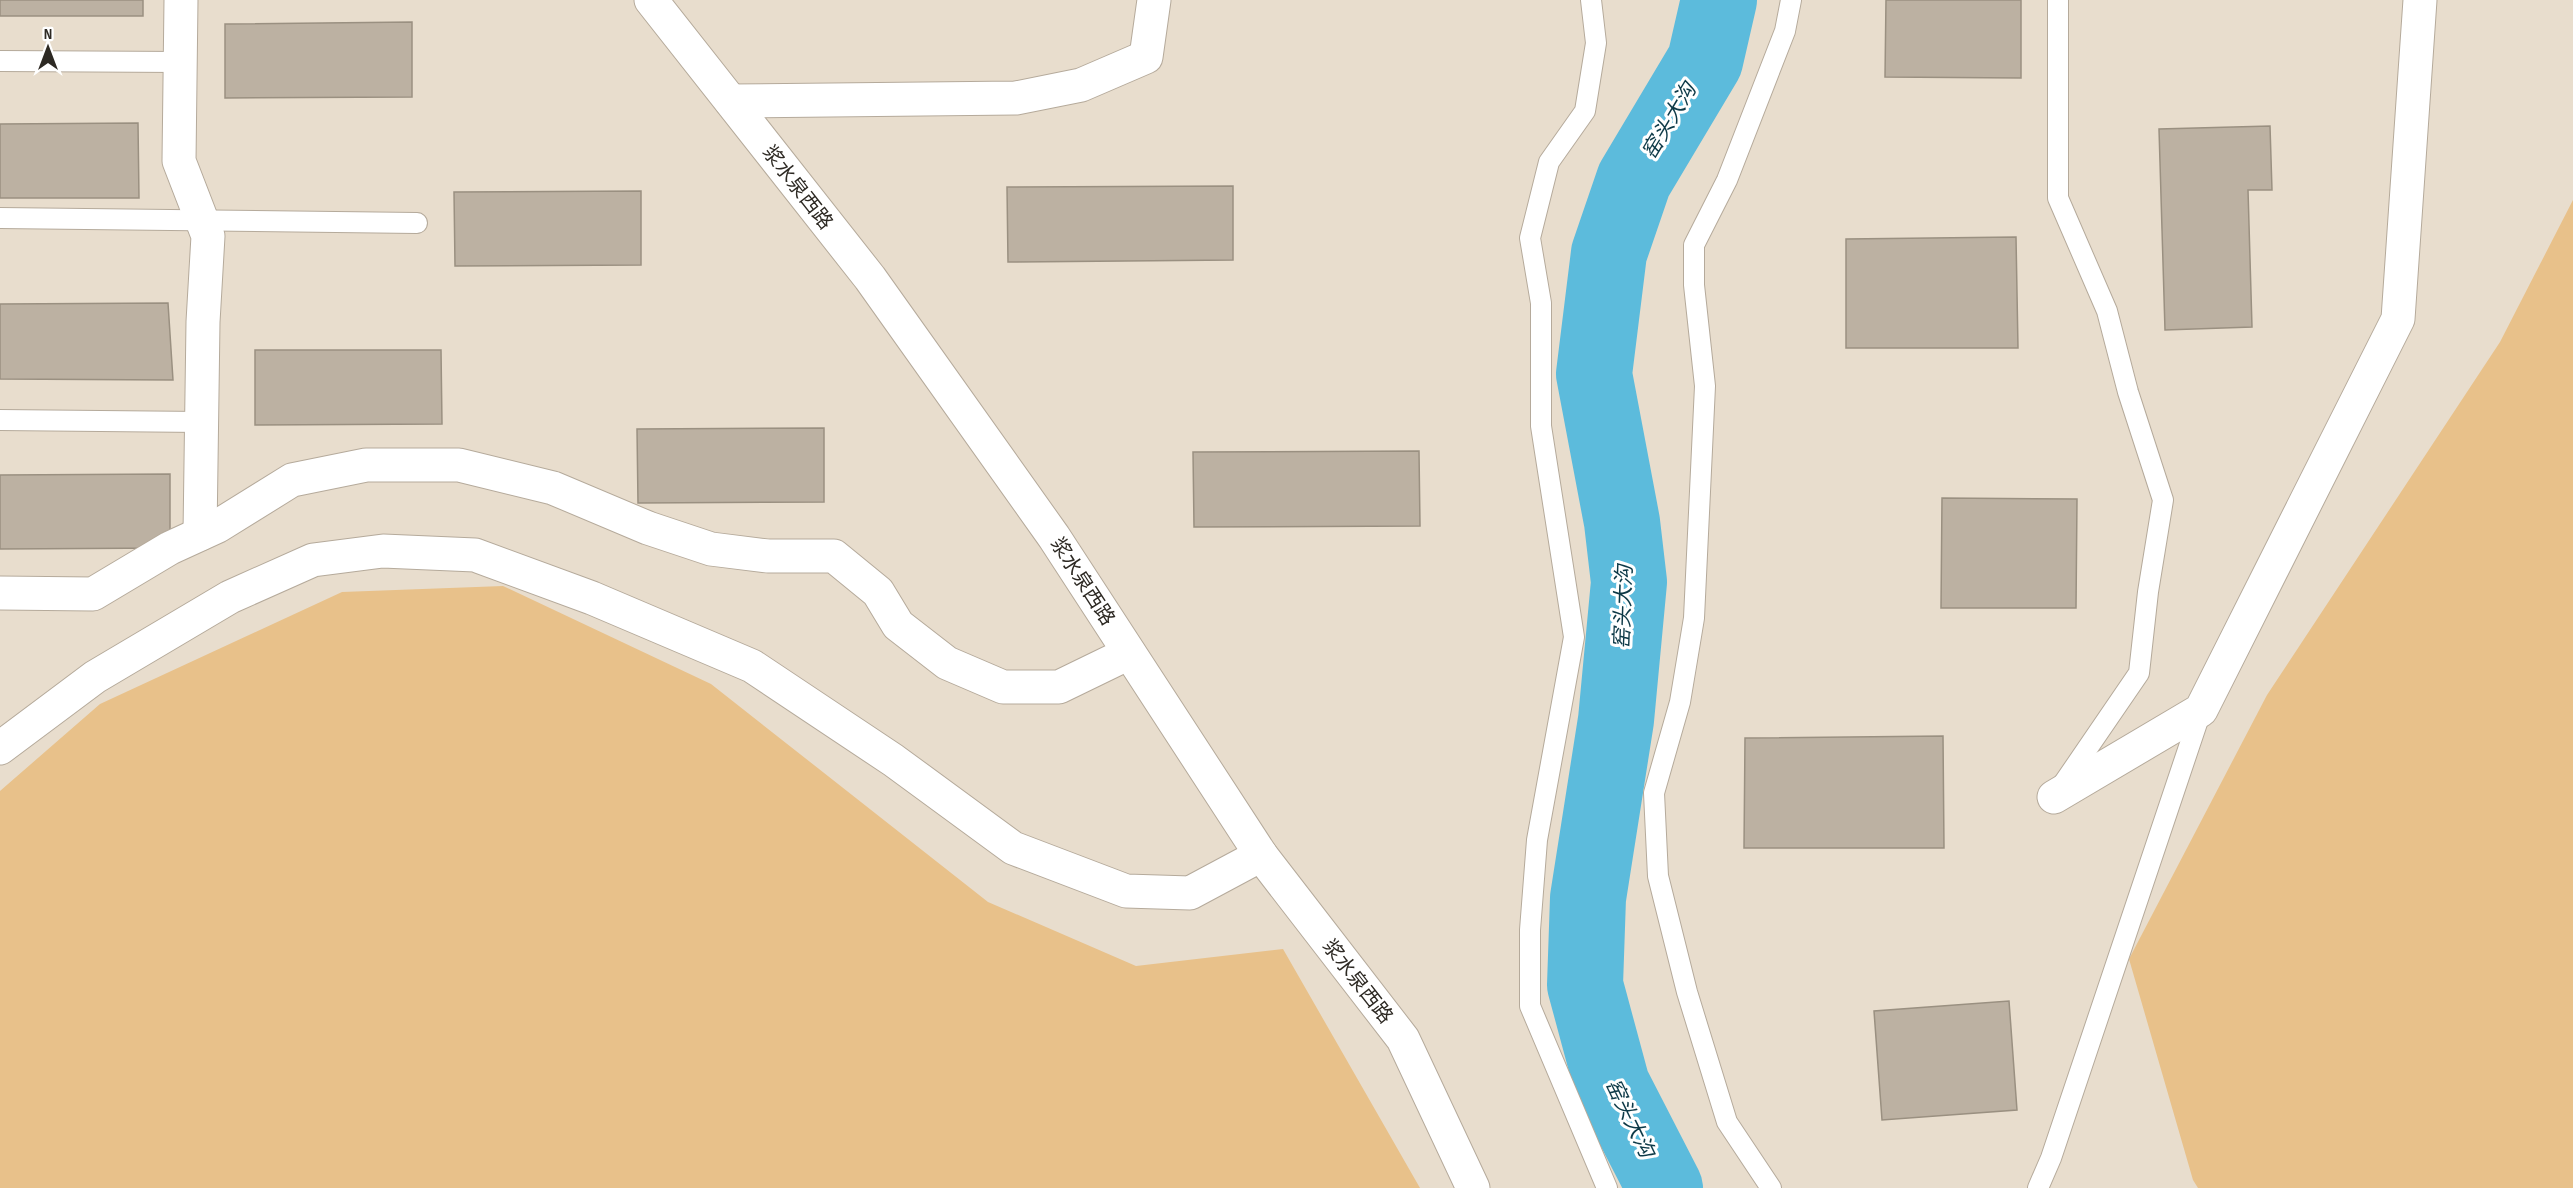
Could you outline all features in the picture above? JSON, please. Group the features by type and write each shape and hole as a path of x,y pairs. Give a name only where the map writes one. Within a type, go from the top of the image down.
{"street":[{"path":"180,0 179,161 208,236 202,322 200,534"},
{"name":"浆水泉西路","path":"651,0 870,278 1054,537 1262,855 1402,1039 1473,1188"},
{"path":"731,101 1016,98 1081,86 1146,57 1154,0"},
{"path":"2054,797 2201,710 2398,319 2420,0"},
{"path":"0,593 93,594 170,548 218,526 292,480 366,465 459,465 553,488 648,528 711,549 768,556 834,556 878,592 898,625 947,663 1003,687 1059,687 1130,653"},
{"path":"0,748 95,677 230,597 313,560 383,551 475,555 592,598 752,666 893,760 1013,848 1126,891 1190,893 1262,855"}],"lane":[{"path":"1591,0 1596,43 1585,111 1549,162 1530,238 1541,303 1541,426 1574,637 1537,840 1530,930 1530,1006 1607,1188"},
{"path":"1772,1188 1727,1122 1687,992 1658,876 1654,793 1680,702 1694,618 1705,386 1694,285 1694,245 1731,170 1785,31 1791,0"},
{"path":"2054,797 2139,673 2148,592 2163,500 2128,392 2108,311 2058,198 2058,0"},
{"path":"0,62 179,62"},
{"path":"0,218 417,223"},
{"path":"0,420 201,422"},
{"path":"2038,1188 2051,1158 2201,710"}],"shaded area":[{"path":"2573,200 2573,1188 2198,1188 2193,1180 2129,959 2267,695 2500,342"},
{"path":"503,586 711,684 988,902 1136,966 1283,949 1420,1188 0,1188 0,791 100,704 342,592"}],"building":[{"path":"0,0 143,0 143,16 0,16"},
{"path":"1886,0 2021,0 2021,78 1885,77"},
{"path":"412,22 412,97 225,98 225,24"},
{"path":"138,123 139,198 0,198 0,124"},
{"path":"2270,126 2272,190 2248,190 2252,327 2165,330 2159,129"},
{"path":"1233,186 1233,260 1008,262 1007,187"},
{"path":"641,191 641,265 455,266 454,192"},
{"path":"2016,237 2018,348 1846,348 1846,239"},
{"path":"168,303 173,380 0,379 0,304"},
{"path":"255,350 441,350 442,424 255,425"},
{"path":"824,428 824,502 638,503 637,429"},
{"path":"1419,451 1420,526 1194,527 1193,452"},
{"path":"170,474 170,548 0,549 0,475"},
{"path":"1942,498 2077,499 2076,608 1941,608"},
{"path":"1943,736 1944,848 1744,848 1745,738"},
{"path":"2009,1001 2017,1110 1882,1120 1874,1011"}],"waterway":[{"name":"窑头大沟","path":"1665,1188 1612,1085 1585,985 1588,898 1616,720 1629,582 1622,522 1594,374 1609,253 1634,180 1705,61 1719,0"}]}
